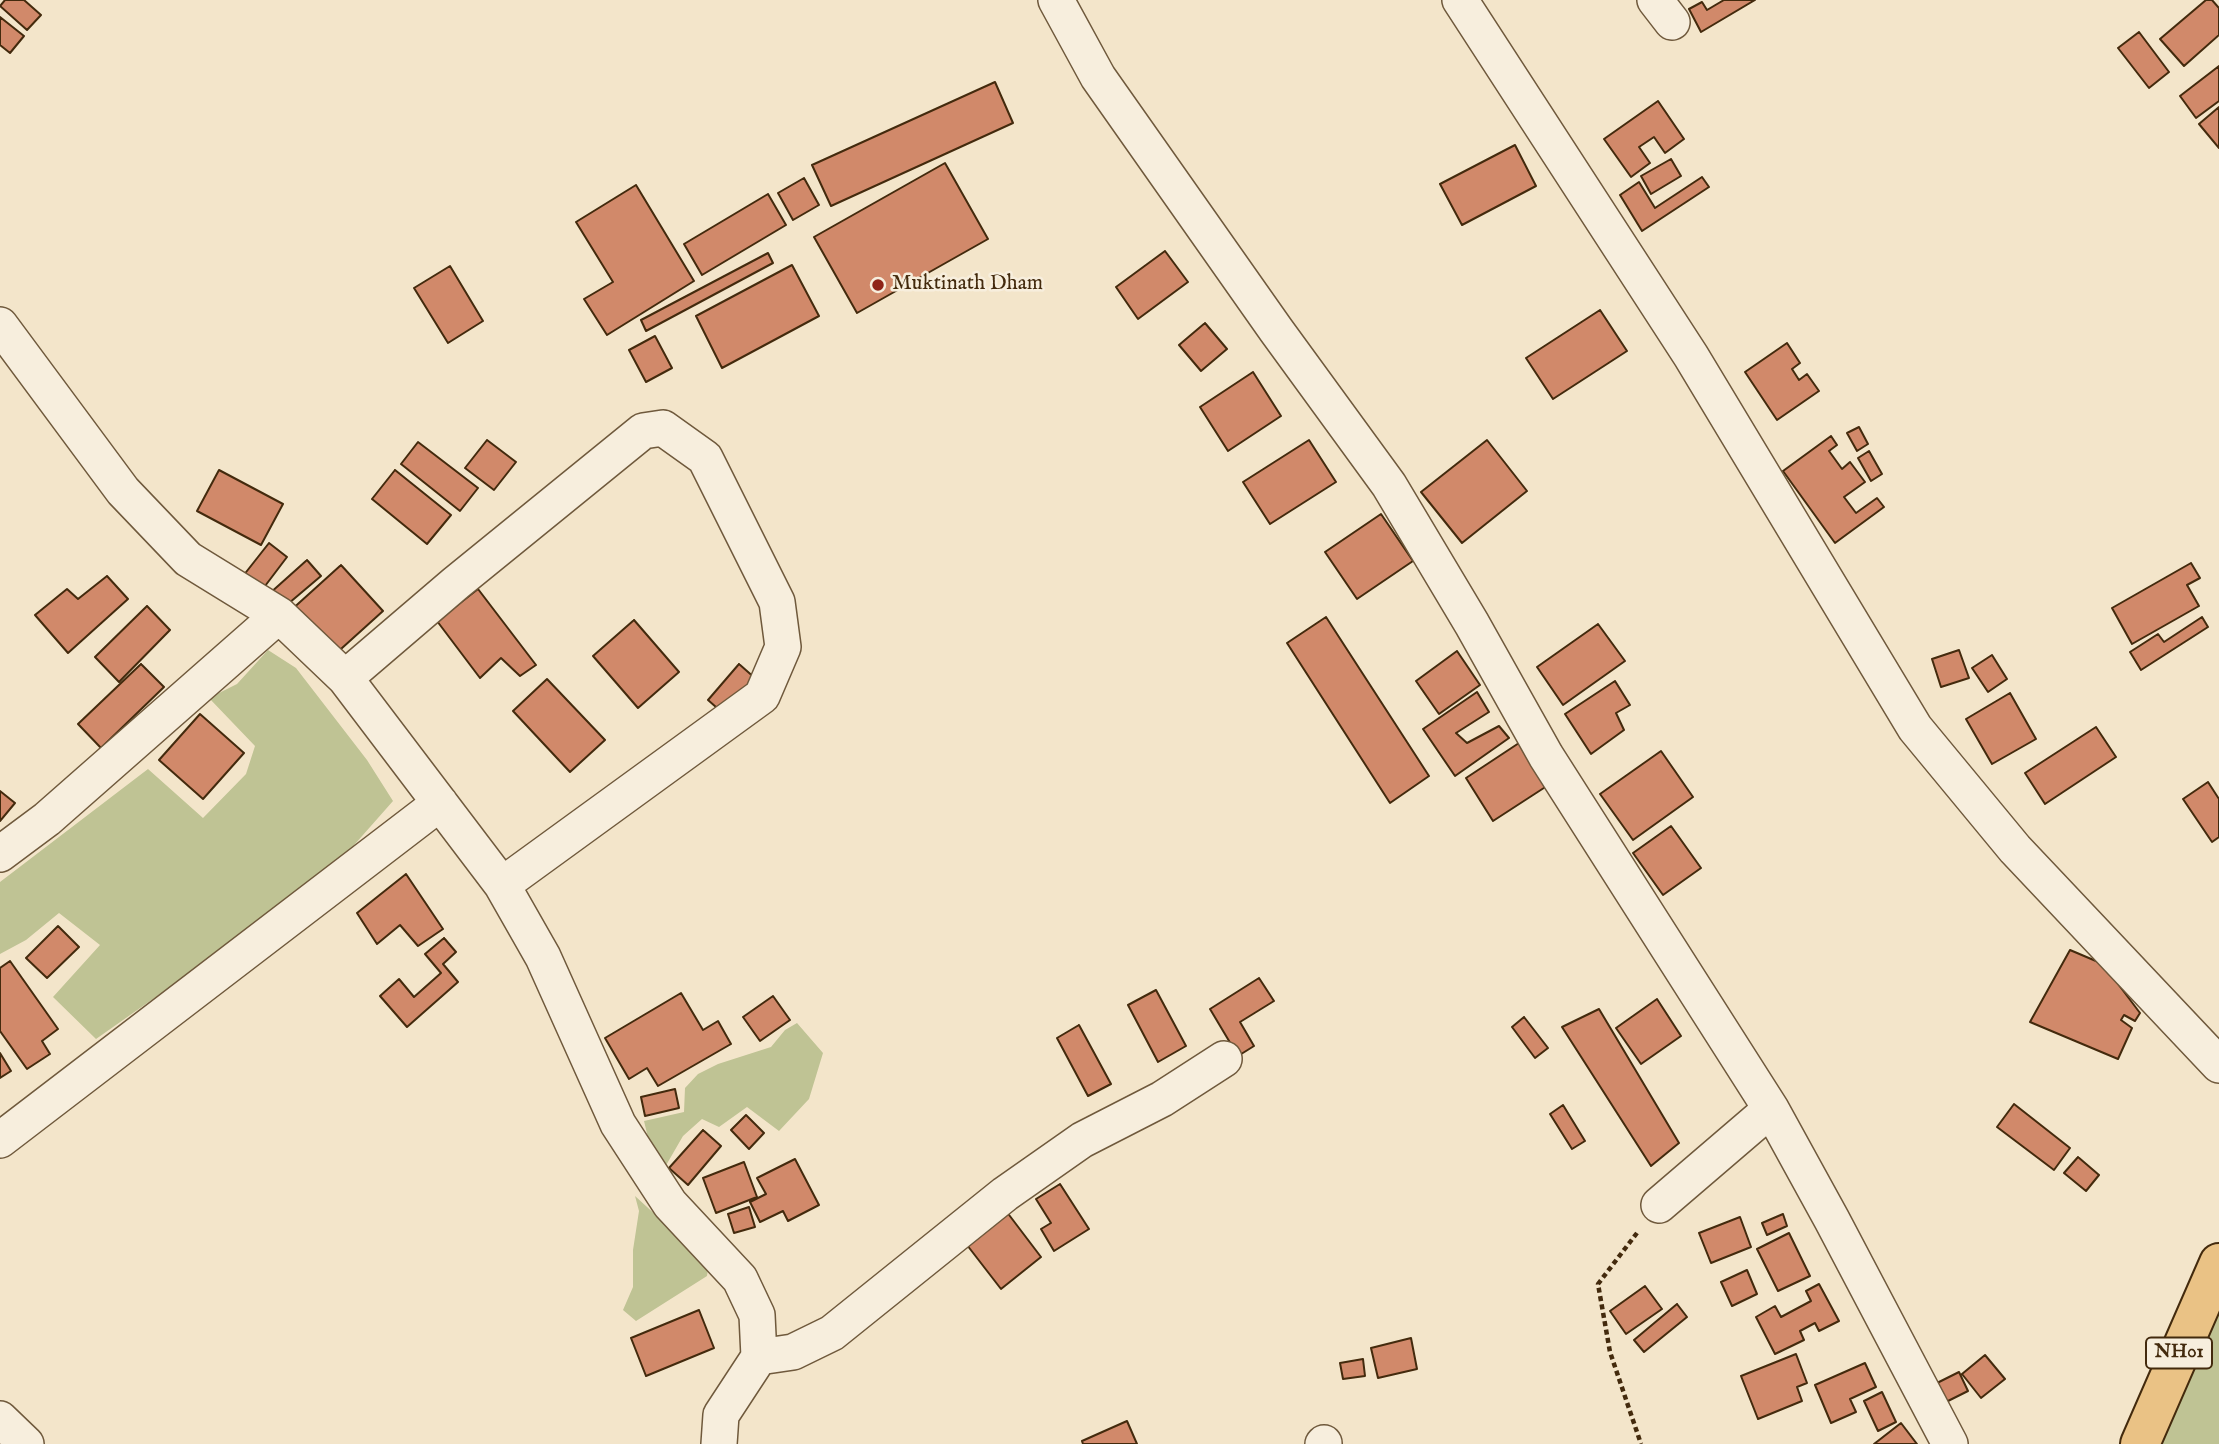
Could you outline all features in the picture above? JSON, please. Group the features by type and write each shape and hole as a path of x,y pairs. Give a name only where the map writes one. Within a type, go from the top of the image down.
{"highway":[{"name":"NH01","path":"2140,1444 2219,1263"}],"street":[{"path":"1056,0 1098,77 1389,485 1472,624 1546,756 1771,1109 1950,1444"},
{"path":"1460,0 1691,356 1915,728 2015,849 2219,1065"},
{"path":"0,325 123,491 188,559 279,615 345,678 502,885 543,957 618,1124 670,1204 740,1279 757,1315 760,1357 721,1415 719,1444"},
{"path":"345,678 456,583 643,431 663,428 705,458 777,603 783,648 762,696 502,885"},
{"path":"0,854 47,819 279,615"},
{"path":"0,1140 440,803"},
{"path":"760,1357 793,1352 832,1333 1004,1194 1082,1140 1162,1099 1224,1059"},
{"path":"1659,1205 1771,1109"},
{"path":"0,1419 26,1444"}],"path":[{"path":"1641,1444 1610,1352 1598,1284 1659,1205"}],"green space":[{"path":"268,650 296,668 367,760 393,801 325,878 96,1039 53,997 100,945 59,913 26,940 0,954 0,882 148,769 203,818 246,774 255,746 209,698 237,684"},
{"path":"797,1023 823,1053 809,1099 779,1131 747,1107 719,1127 702,1119 683,1136 661,1174 653,1158 644,1121 684,1112 685,1088 698,1074 718,1064 771,1047 785,1030"},
{"path":"635,1196 681,1238 708,1269 707,1276 636,1321 623,1310 633,1287 633,1250 639,1211"},
{"path":"2219,1300 2219,1444 2155,1444"}],"building":[{"path":"5,0 24,0 41,15 27,30 0,6"},
{"path":"1724,0 1755,0 1701,32 1689,9 1702,2 1707,10"},
{"path":"2206,0 2212,0 2219,8 2219,35 2184,66 2160,39"},
{"path":"0,17 24,36 10,53 0,45"},
{"path":"2139,32 2169,72 2149,88 2118,48"},
{"path":"2219,66 2219,101 2196,118 2180,96"},
{"path":"995,82 1013,123 831,206 812,165"},
{"path":"1658,101 1684,139 1665,153 1654,137 1639,147 1650,163 1631,177 1604,139"},
{"path":"2219,107 2219,148 2199,124"},
{"path":"1515,145 1536,186 1462,225 1440,184"},
{"path":"1671,159 1681,176 1651,194 1641,176"},
{"path":"945,163 988,239 857,313 814,237"},
{"path":"1702,177 1709,187 1642,231 1620,195 1639,182 1655,208"},
{"path":"804,178 819,205 793,220 778,193"},
{"path":"636,185 694,281 607,335 584,299 613,282 576,222"},
{"path":"768,194 786,225 702,275 684,244"},
{"path":"1165,251 1188,282 1138,319 1116,287"},
{"path":"768,253 773,263 646,331 641,320"},
{"path":"792,265 819,316 722,368 696,316"},
{"path":"450,266 483,321 448,343 414,288"},
{"path":"1600,310 1627,351 1553,399 1526,358"},
{"path":"1205,323 1227,349 1201,371 1179,345"},
{"path":"655,336 672,368 646,382 629,350"},
{"path":"1787,343 1800,363 1792,369 1799,380 1807,374 1819,391 1777,420 1745,372"},
{"path":"1253,372 1281,416 1228,451 1200,407"},
{"path":"1859,427 1868,444 1857,451 1847,433"},
{"path":"1831,436 1837,445 1829,451 1842,469 1850,462 1865,482 1844,497 1856,513 1877,498 1884,507 1835,543 1783,471"},
{"path":"487,440 516,462 494,490 465,468"},
{"path":"1309,440 1336,482 1270,524 1243,482"},
{"path":"1487,440 1527,491 1462,543 1421,492"},
{"path":"418,442 478,488 460,511 401,464"},
{"path":"1869,451 1882,474 1871,481 1858,458"},
{"path":"219,470 283,504 261,545 197,511"},
{"path":"395,470 451,515 427,544 372,499"},
{"path":"1381,514 1413,561 1357,599 1325,552"},
{"path":"269,543 287,557 262,590 243,576"},
{"path":"307,560 321,576 282,609 269,594"},
{"path":"2191,563 2200,578 2187,585 2199,606 2132,644 2112,608"},
{"path":"341,565 383,611 331,658 289,612"},
{"path":"107,576 128,599 68,653 35,615 67,589 78,599"},
{"path":"478,589 536,665 520,676 501,658 480,678 437,621"},
{"path":"147,606 170,630 119,682 95,657"},
{"path":"1326,617 1429,776 1390,803 1287,643"},
{"path":"2202,617 2208,627 2141,670 2130,652 2158,634 2164,642"},
{"path":"634,620 679,672 638,708 593,656"},
{"path":"1598,624 1625,661 1563,705 1537,667"},
{"path":"1959,650 1969,678 1941,687 1932,659"},
{"path":"1457,651 1480,685 1439,714 1416,681"},
{"path":"1992,655 2007,679 1988,692 1972,668"},
{"path":"141,664 164,687 101,748 78,724"},
{"path":"739,664 756,679 725,715 708,700"},
{"path":"547,679 605,740 570,772 513,711"},
{"path":"1615,681 1630,705 1616,713 1624,730 1591,754 1565,714"},
{"path":"1477,692 1489,712 1456,733 1467,743 1499,726 1509,738 1455,776 1423,729"},
{"path":"2010,693 2036,739 1992,764 1966,719"},
{"path":"200,714 244,753 203,799 159,760"},
{"path":"2096,727 2116,757 2045,804 2025,773"},
{"path":"1522,741 1550,784 1493,821 1466,778"},
{"path":"1661,751 1693,797 1633,840 1600,794"},
{"path":"2208,782 2219,799 2219,837 2212,842 2183,799"},
{"path":"0,791 15,803 0,821"},
{"path":"1671,826 1701,868 1663,895 1633,853"},
{"path":"406,874 443,929 418,946 400,925 377,944 357,913"},
{"path":"58,926 79,947 47,978 26,958"},
{"path":"444,938 456,952 443,964 458,982 407,1027 380,996 399,979 414,997 441,973 425,954"},
{"path":"2070,950 2103,964 2140,1013 2135,1021 2124,1015 2121,1020 2132,1028 2118,1059 2030,1022"},
{"path":"10,961 58,1029 42,1041 50,1054 27,1069 0,1031 0,968"},
{"path":"1259,978 1274,1001 1240,1022 1254,1046 1238,1056 1210,1009"},
{"path":"1156,990 1186,1046 1158,1062 1128,1005"},
{"path":"681,993 703,1030 718,1021 731,1044 658,1086 647,1068 629,1079 605,1038"},
{"path":"773,996 790,1020 760,1041 743,1017"},
{"path":"1657,999 1681,1036 1641,1064 1616,1028"},
{"path":"1599,1009 1679,1143 1651,1166 1562,1027"},
{"path":"1524,1017 1548,1048 1535,1058 1512,1027"},
{"path":"1079,1025 1111,1084 1088,1096 1057,1038"},
{"path":"0,1053 11,1071 0,1078"},
{"path":"675,1089 679,1108 645,1116 641,1097"},
{"path":"2014,1104 2070,1148 2054,1170 1997,1127"},
{"path":"1563,1105 1585,1141 1572,1149 1550,1114"},
{"path":"746,1115 764,1133 749,1149 731,1130"},
{"path":"703,1130 721,1146 688,1185 669,1168"},
{"path":"2078,1157 2099,1175 2086,1191 2064,1173"},
{"path":"795,1159 819,1205 788,1221 783,1211 760,1222 750,1202 766,1194 757,1178"},
{"path":"744,1162 757,1197 716,1213 703,1178"},
{"path":"1060,1184 1089,1229 1054,1251 1041,1229 1051,1223 1036,1199"},
{"path":"1000,1203 1041,1257 1001,1289 967,1245"},
{"path":"749,1207 755,1227 734,1233 728,1214"},
{"path":"1783,1214 1787,1226 1767,1235 1762,1223"},
{"path":"1740,1217 1751,1247 1711,1263 1699,1233"},
{"path":"1789,1233 1810,1276 1778,1291 1757,1249"},
{"path":"1747,1270 1757,1294 1732,1306 1721,1282"},
{"path":"1819,1284 1839,1321 1819,1331 1815,1323 1800,1331 1804,1340 1775,1354 1756,1317 1775,1306 1781,1317 1811,1301 1806,1291"},
{"path":"1645,1286 1662,1309 1626,1334 1610,1311"},
{"path":"1677,1304 1687,1317 1644,1352 1634,1340"},
{"path":"699,1310 714,1348 646,1376 631,1338"},
{"path":"1411,1338 1417,1369 1378,1378 1371,1348"},
{"path":"1796,1354 1807,1383 1797,1387 1802,1401 1758,1419 1741,1376"},
{"path":"1985,1355 2005,1379 1981,1398 1962,1374"},
{"path":"1363,1359 1365,1376 1343,1379 1340,1363"},
{"path":"1865,1363 1876,1387 1850,1399 1856,1412 1831,1423 1815,1385"},
{"path":"1959,1372 1968,1391 1938,1406 1929,1387"},
{"path":"1882,1392 1896,1422 1878,1431 1864,1401"},
{"path":"1127,1421 1137,1444 1083,1444 1082,1441"},
{"path":"1901,1423 1917,1444 1874,1444"}],"place":[{"name":"Muktinath Dham","path":"878,285"}]}
